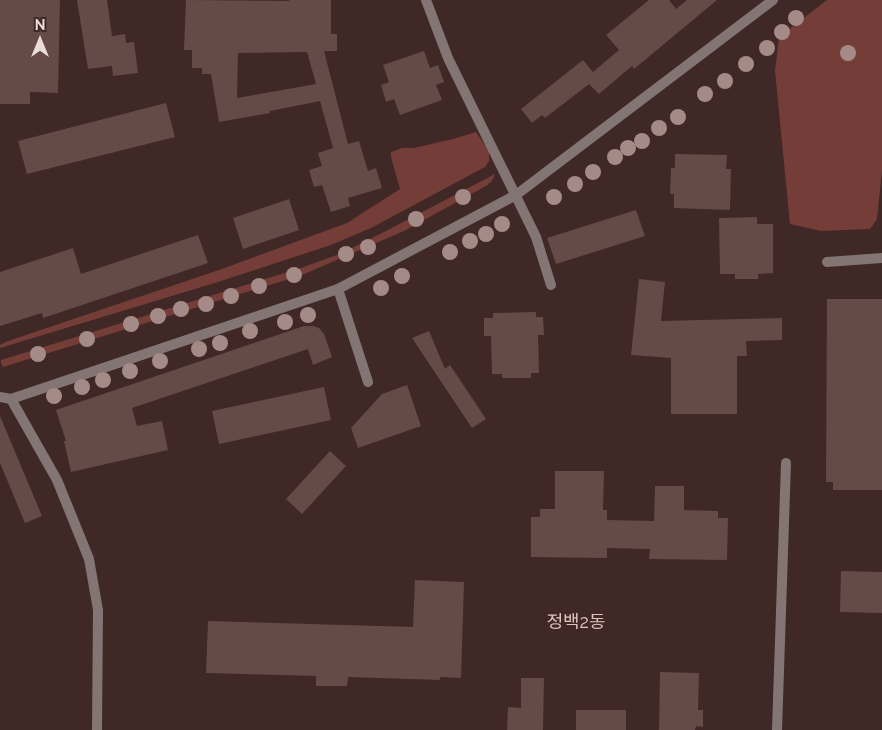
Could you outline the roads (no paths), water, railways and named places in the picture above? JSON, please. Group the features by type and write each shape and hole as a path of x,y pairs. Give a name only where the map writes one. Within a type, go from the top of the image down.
{"street":[{"path":"426,0 448,58 536,237 551,285"},
{"path":"0,397 11,399 338,290 516,195 773,0"},
{"path":"827,262 882,258"},
{"path":"338,290 368,382"},
{"path":"11,399 57,480 89,559 98,610 97,730"},
{"path":"777,730 786,463"}],"district":[{"name":"정백2동","path":"576,623"}]}
